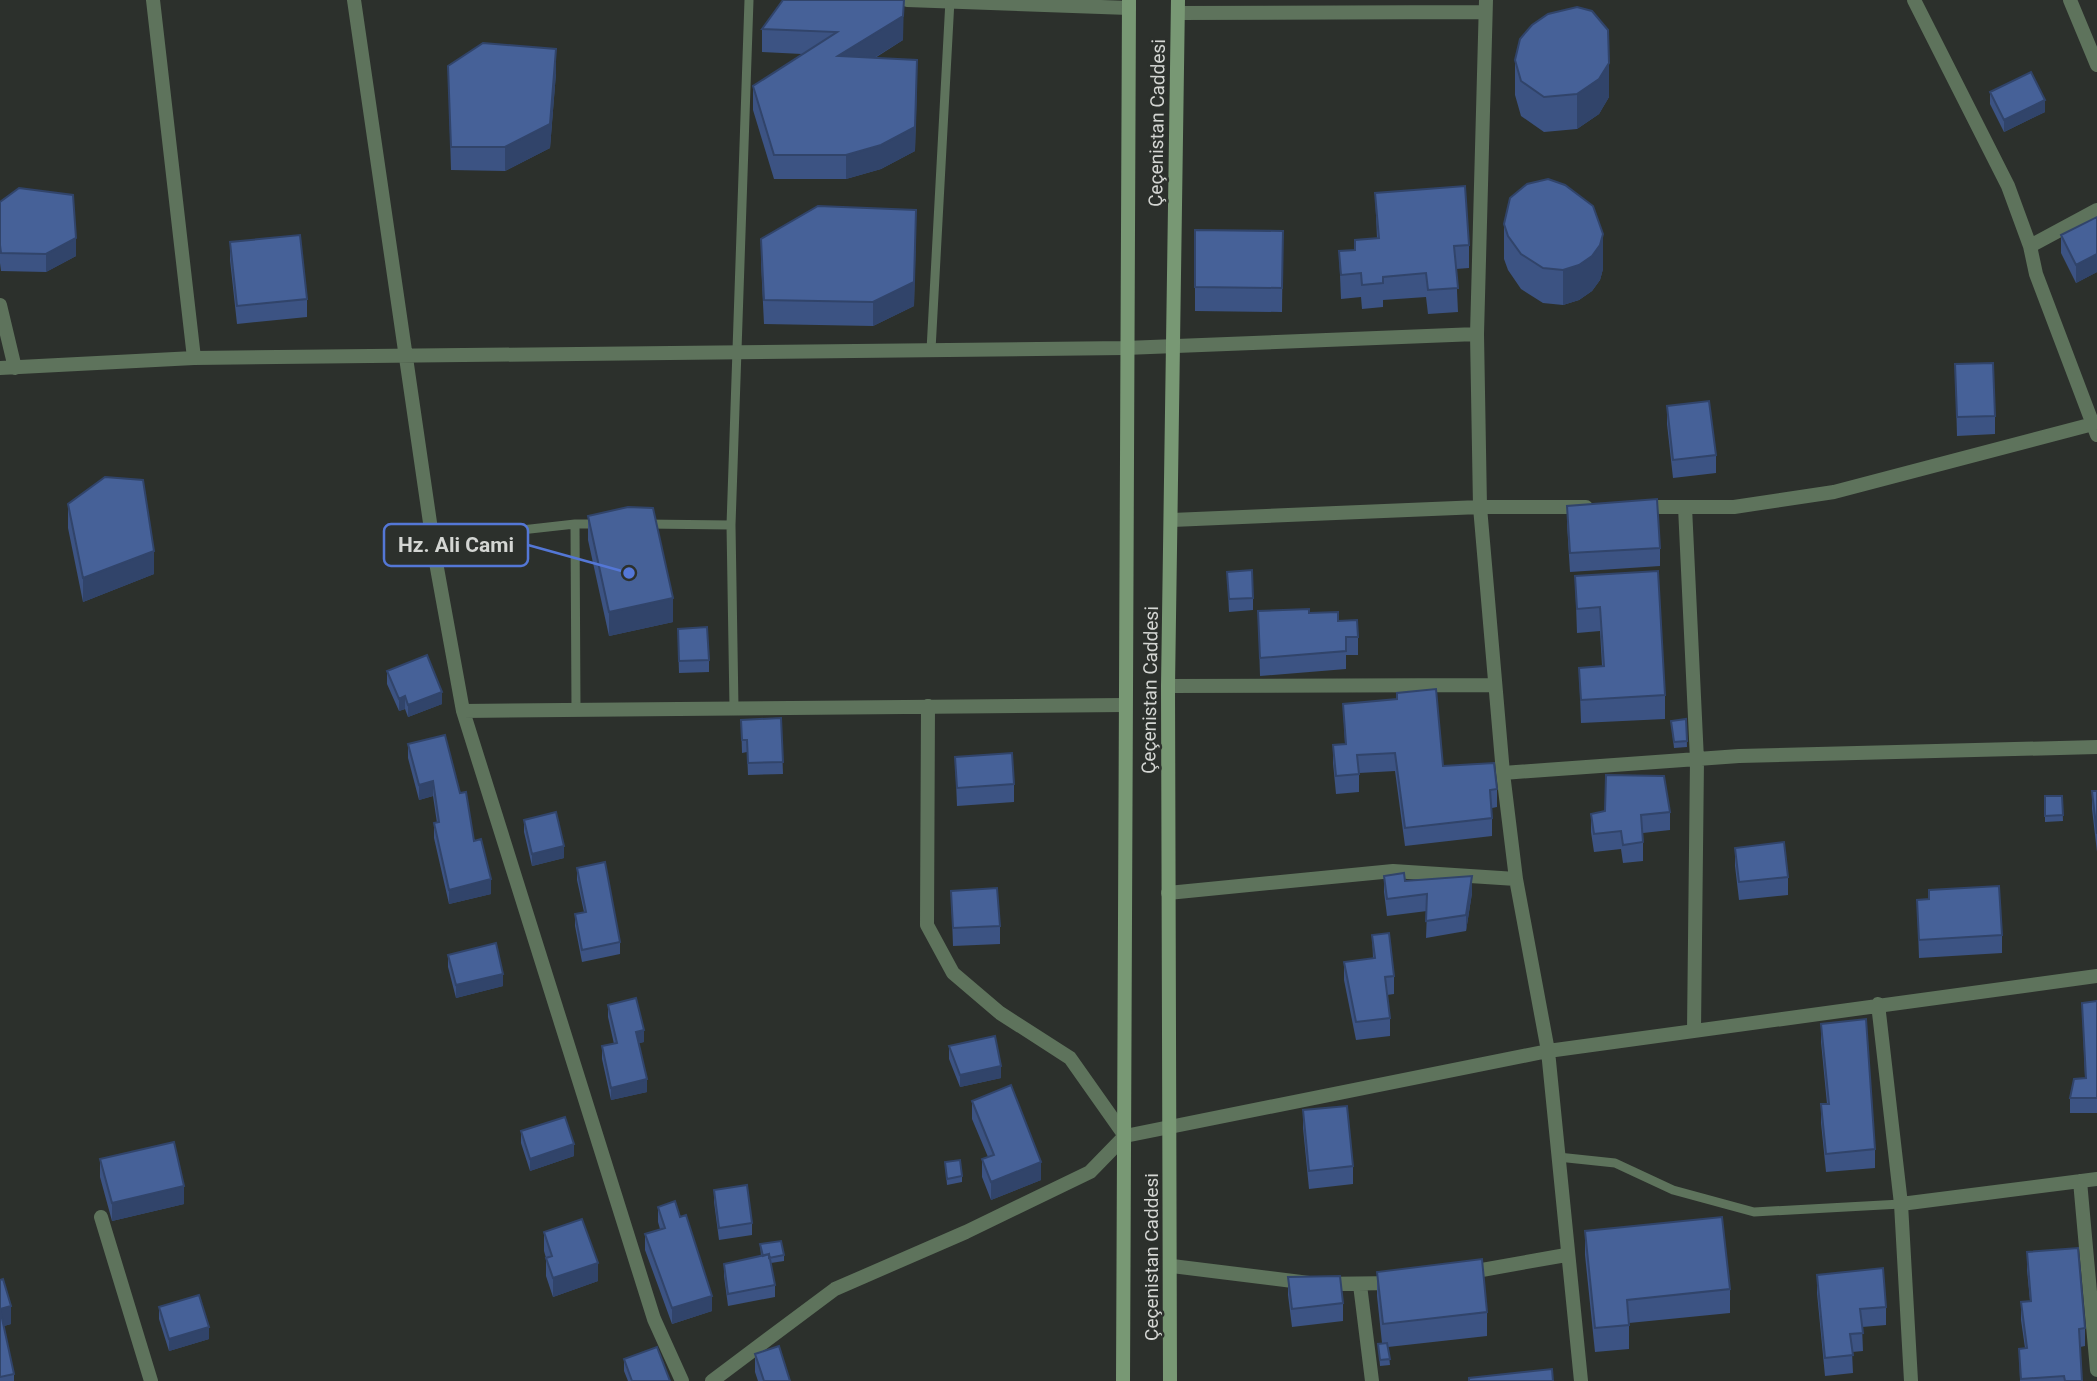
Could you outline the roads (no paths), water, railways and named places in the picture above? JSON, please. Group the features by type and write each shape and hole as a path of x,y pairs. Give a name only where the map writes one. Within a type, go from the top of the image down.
{"main road":[{"name":"Çeçenistan Caddesi","path":"1123,1381 1125,348 1129,4"},
{"name":"Çeçenistan Caddesi","path":"1170,1381 1172,1266 1168,686 1178,7"}],"street":[{"path":"153,0 194,358"},
{"path":"354,0 433,540 463,711 654,1320 682,1381"},
{"path":"907,0 1129,4"},
{"path":"1171,520 1480,507 1734,507 1834,492 2095,430 2036,274 2030,246 2008,186 1914,0"},
{"path":"2070,0 2097,65"},
{"path":"1178,7 1485,6 1476,334 1480,507 1503,773 1516,879 1548,1051 1566,1255 1581,1381"},
{"path":"2030,246 2097,210"},
{"path":"0,305 7,368 194,358 407,354 1125,348 1476,334"},
{"path":"1685,507 1697,760 1694,1031"},
{"path":"1168,686 1494,685"},
{"path":"463,711 1124,705"},
{"path":"928,706 927,925 953,972 1000,1013 1070,1058 1125,1136"},
{"path":"1503,773 1697,760 2097,747"},
{"path":"1168,893 1393,871 1516,879"},
{"path":"712,1381 835,1289 966,1232 1090,1172 1125,1136 1548,1051 2097,976"},
{"path":"1878,1004 1901,1204 1911,1381"},
{"path":"1901,1204 2097,1179"},
{"path":"2080,1181 2097,1370"},
{"path":"102,1217 151,1381"},
{"path":"1452,1276 1566,1255"},
{"path":"1172,1266 1317,1284 1414,1283"},
{"path":"1360,1285 1372,1381"}],"lane":[{"path":"734,708 731,525 749,0"},
{"path":"931,350 950,1"},
{"path":"575,524 576,710"},
{"path":"433,540 575,524 614,524"},
{"path":"640,524 731,525"},
{"path":"1558,1157 1615,1163 1673,1190 1754,1212 1901,1204"}],"place":[{"name":"Hz. Ali Cami","path":"629,573"}]}
